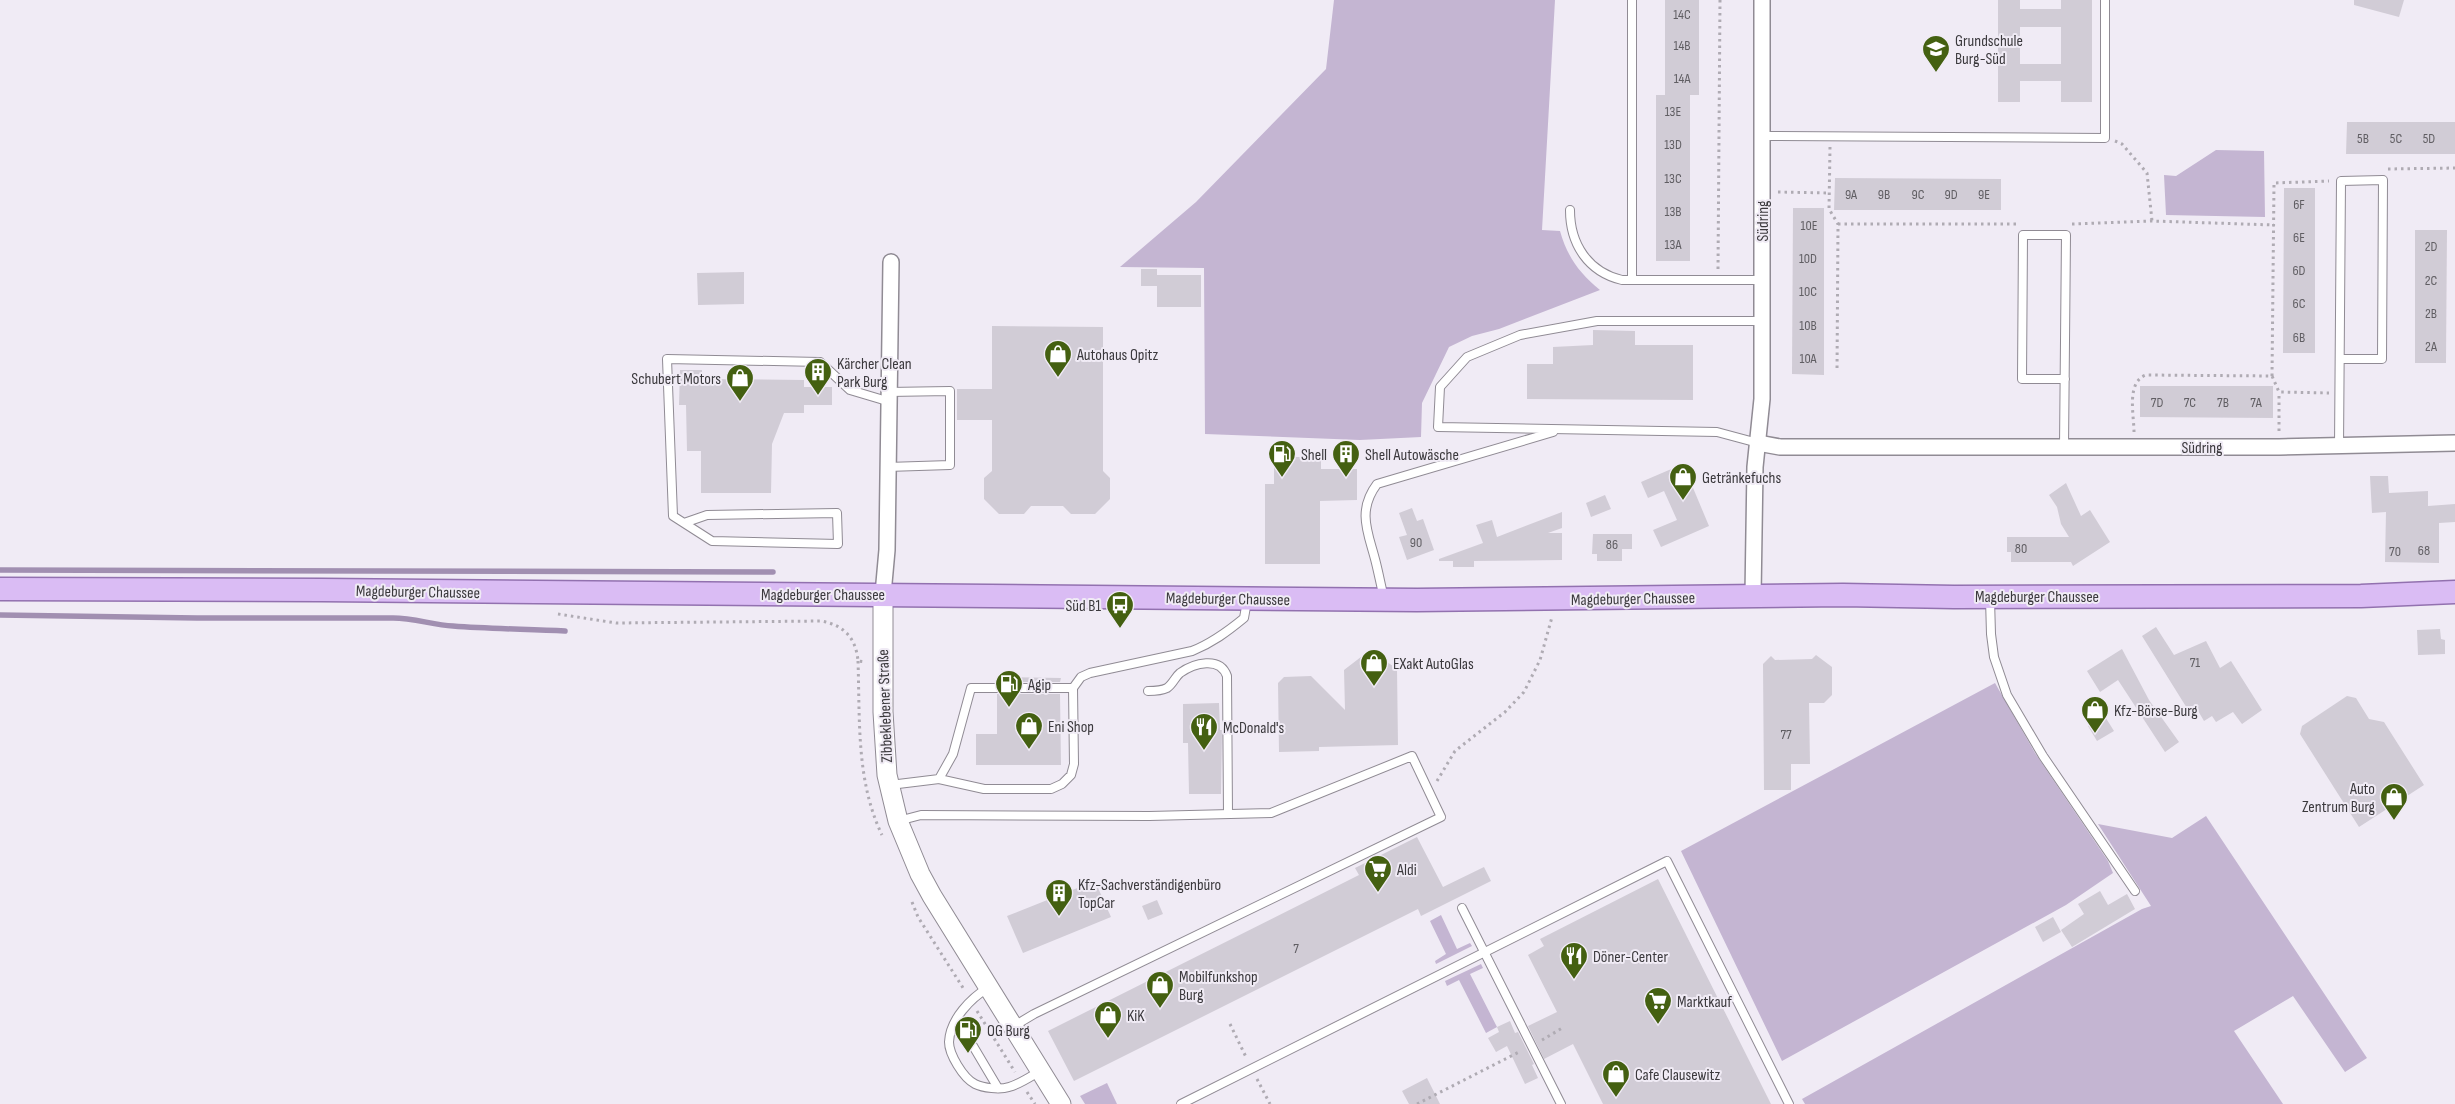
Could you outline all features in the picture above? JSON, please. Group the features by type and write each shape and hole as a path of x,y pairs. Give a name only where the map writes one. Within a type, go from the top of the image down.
{"main road":[{"name":"Magdeburger Chaussee","path":"0,589 883,594 1384,600 1556,600 1754,596 2351,596 2455,592"}],"street":[{"name":"Südring","path":"1754,596 1755,467 1762,399 1762,0"},
{"name":"Zibbeklebener Straße","path":"891,262 882,662 884,745 888,785 898,821 920,874 1061,1104"},
{"name":"Südring","path":"1758,443 1780,447 2064,446 2134,448 2339,447 2455,443"}],"lane":[{"path":"1632,0 1632,280"},
{"path":"1762,136 2105,138 2104,0"},
{"path":"2339,447 2341,181 2383,180 2382,359 2340,358"},
{"path":"1570,210 1570,227 1573,238 1587,261 1608,277 1632,280 1762,280"},
{"path":"2064,446 2065,379 2066,235 2023,235 2022,379 2065,379"},
{"path":"1758,443 1717,432 1438,427 1440,387 1467,357 1520,335 1597,321 1762,321"},
{"path":"684,523 708,515 837,513 838,544 712,541 673,516 667,359 820,362 850,390 887,396 950,391 950,465 887,466"},
{"path":"1384,600 1376,561 1366,534 1366,505 1370,494 1377,484 1562,429"},
{"path":"1990,596 1990,634 1994,657 2007,695 2043,756 2135,891"},
{"path":"888,785 939,779 984,789 1051,789 1062,784 1071,775 1074,764 1073,688 1081,677 1090,673 1192,651 1205,646 1216,640 1244,618 1247,599"},
{"path":"1148,691 1166,688 1180,673 1207,663 1213,662 1223,668 1227,676 1228,814"},
{"path":"939,779 953,754 970,688 1073,688"},
{"path":"898,821 921,815 1271,813 1412,756 1441,817 1043,1010 1014,1026"},
{"path":"1181,1104 1667,860 1789,1104"},
{"path":"1462,908 1561,1104"},
{"path":"989,987 977,994 957,1019 950,1035 950,1050 966,1076 974,1084 1008,1088 1040,1070"},
{"path":"957,1019 998,1088"}],"path":[{"path":"1717,280 1720,0"},
{"path":"1830,137 1829,209 1838,224 1837,372"},
{"path":"2105,138 2122,144 2147,173 2152,221"},
{"path":"2383,180 2384,168 2455,168"},
{"path":"2278,447 2279,392 2272,376 2274,182 2341,181"},
{"path":"1762,192 1830,193"},
{"path":"2066,224 2152,221 2274,225"},
{"path":"1838,224 2017,224"},
{"path":"2134,448 2134,389 2140,377 2146,375 2272,376"},
{"path":"2279,392 2338,393"},
{"path":"1430,795 1455,751 1505,712 1524,692 1540,660 1556,600"},
{"path":"551,614 616,623 821,621 833,623 852,638 857,648 858,661 882,662"},
{"path":"1417,1104 1531,1046 1564,1027"}],"shaded area":[{"path":"1334,0 1555,0 1542,230 1560,231 1566,248 1575,264 1600,290 1499,329 1472,336 1449,347 1422,403 1421,437 1360,440 1205,434 1204,268 1120,267 1196,202 1326,69"},
{"path":"2216,150 2264,151 2265,217 2166,215 2164,175 2176,176"},
{"path":"1995,683 2035,753 2108,861 2113,873 2066,905 1782,1061 1681,851"},
{"path":"2206,816 2367,1058 2345,1072 2293,996 2234,1031 2283,1104 1805,1104 1802,1099 2142,909 2151,906 2098,824 2172,838"},
{"path":"1441,915 1457,949 1470,943 1472,946 1436,964 1435,961 1446,954 1430,921"},
{"path":"1481,964 1483,968 1470,974 1497,1027 1486,1033 1459,980 1447,986 1445,981"},
{"path":"1107,1083 1117,1104 1085,1104 1080,1096"}],"building":[{"path":"1665,0 1699,0 1699,95 1690,95 1690,261 1656,261 1656,95 1665,95"},
{"path":"1998,0 2020,0 2020,9 2061,9 2061,0 2092,0 2092,102 2061,102 2061,81 2020,81 2020,102 1998,102","holes":["2020,27 2061,27 2061,64 2020,64"]},
{"path":"2354,0 2404,0 2399,17 2354,5"},
{"path":"2347,122 2455,122 2455,154 2346,154"},
{"path":"1835,178 2001,179 2001,210 1834,210"},
{"path":"2284,188 2315,188 2315,353 2283,353"},
{"path":"1793,208 1824,208 1824,375 1792,374"},
{"path":"2415,230 2447,230 2446,363 2415,363"},
{"path":"1141,269 1157,269 1157,275 1201,275 1201,307 1157,307 1157,286 1141,286"},
{"path":"744,272 744,304 698,305 697,273"},
{"path":"992,326 1103,327 1103,471 1110,478 1110,499 1095,514 1071,514 1063,506 1031,506 1024,514 999,514 984,499 984,478 992,471 992,420 957,420 957,389 992,389"},
{"path":"1593,330 1635,331 1635,345 1693,345 1693,400 1527,399 1527,364 1553,364 1553,347 1593,345"},
{"path":"680,370 702,370 702,379 804,380 804,387 832,387 832,405 804,405 804,413 784,413 772,444 771,493 701,493 701,451 687,451 686,405 679,405"},
{"path":"2140,386 2273,386 2273,418 2140,417"},
{"path":"1274,457 1321,457 1321,469 1357,469 1357,500 1320,501 1320,564 1265,564 1265,484 1274,484"},
{"name":"Getränkefuchs","path":"1683,464 1709,526 1661,547 1653,530 1677,520 1664,491 1648,498 1641,482"},
{"path":"2370,476 2388,476 2389,493 2428,491 2428,506 2455,504 2455,522 2439,523 2439,563 2385,562 2386,512 2372,513"},
{"path":"2066,483 2081,516 2090,510 2110,542 2073,566 2071,562 2011,562 2011,552 2007,552 2007,537 2069,537 2061,524 2057,507 2049,495"},
{"path":"1605,495 1611,509 1591,517 1586,503"},
{"path":"1412,508 1417,521 1423,519 1434,550 1407,560 1399,537 1407,535 1399,513"},
{"path":"1562,512 1562,528 1548,533 1562,533 1562,560 1474,561 1474,567 1453,567 1453,561 1439,561 1439,559 1483,543 1476,525 1492,520 1497,537"},
{"path":"1593,534 1632,534 1632,549 1622,549 1622,561 1597,561 1597,554 1592,554"},
{"path":"2156,627 2174,655 2206,641 2220,668 2231,661 2262,710 2242,724 2233,712 2216,722 2212,716 2204,721 2197,709 2190,713 2142,636"},
{"path":"2440,629 2441,639 2445,640 2445,654 2418,655 2417,630"},
{"path":"2122,649 2149,700 2179,742 2165,752 2118,680 2100,692 2087,671"},
{"path":"1370,650 1397,669 1398,745 1319,747 1319,751 1279,752 1278,683 1284,677 1311,676 1345,710 1344,670"},
{"path":"1816,655 1832,667 1832,695 1824,703 1809,703 1810,764 1791,764 1791,790 1764,790 1763,664 1771,656 1775,660 1812,659"},
{"path":"997,677 1061,678 1060,682 997,682"},
{"path":"997,694 1060,694 1061,765 976,765 976,734 997,734"},
{"path":"2347,696 2356,698 2369,719 2384,722 2424,785 2359,827 2300,734 2302,726"},
{"name":"McDonald's","path":"1219,703 1220,730 1222,730 1221,794 1189,794 1188,743 1183,743 1183,704"},
{"path":"2104,715 2114,731 2097,741 2088,726"},
{"path":"1417,837 1443,887 1484,867 1491,881 1421,916 1418,909 1074,1081 1048,1031 1359,875 1355,868"},
{"name":"Marktkauf","path":"1658,879 1771,1104 1603,1104 1573,1044 1544,1059 1528,1026 1557,1012 1528,955 1544,946 1540,939"},
{"name":"Kfz-Sachverständigenbüro TopCar","path":"1095,881 1111,917 1023,953 1007,916"},
{"path":"2100,891 2108,905 2127,894 2135,909 2072,947 2061,930 2084,914 2078,904"},
{"path":"1157,900 1163,914 1148,920 1142,906"},
{"path":"2053,917 2061,932 2043,942 2035,927"},
{"path":"1510,1021 1515,1033 1518,1032 1534,1064 1532,1065 1538,1078 1525,1084 1507,1046 1496,1052 1488,1038 1499,1032 1497,1027"},
{"path":"1427,1078 1440,1104 1409,1104 1402,1091"}],"waterway":[{"path":"0,570 773,572"},
{"path":"0,615 393,618 453,626 565,631"}],"place":[{"name":"Grundschule Burg-Süd","path":"1936,73"},
{"name":"Autohaus Opitz","path":"1058,378"},
{"name":"Kärcher Clean Park Burg","path":"818,396"},
{"name":"Schubert Motors","path":"740,402"},
{"name":"Shell","path":"1282,478"},
{"name":"Shell Autowäsche","path":"1346,478"},
{"name":"Getränkefuchs","path":"1683,501"},
{"name":"Süd B1","path":"1120,629"},
{"name":"EXakt AutoGlas","path":"1374,687"},
{"name":"Agip","path":"1009,708"},
{"name":"Kfz-Börse-Burg","path":"2095,734"},
{"name":"Eni Shop","path":"1029,750"},
{"name":"McDonald's","path":"1204,751"},
{"name":"Auto Zentrum Burg","path":"2394,821"},
{"name":"Aldi","path":"1378,893"},
{"name":"Kfz-Sachverständigenbüro TopCar","path":"1059,917"},
{"name":"Döner-Center","path":"1574,980"},
{"name":"Mobilfunkshop Burg","path":"1160,1009"},
{"name":"Marktkauf","path":"1658,1025"},
{"name":"KiK","path":"1108,1039"},
{"name":"OG Burg","path":"968,1054"},
{"name":"Cafe Clausewitz","path":"1616,1098"}]}
